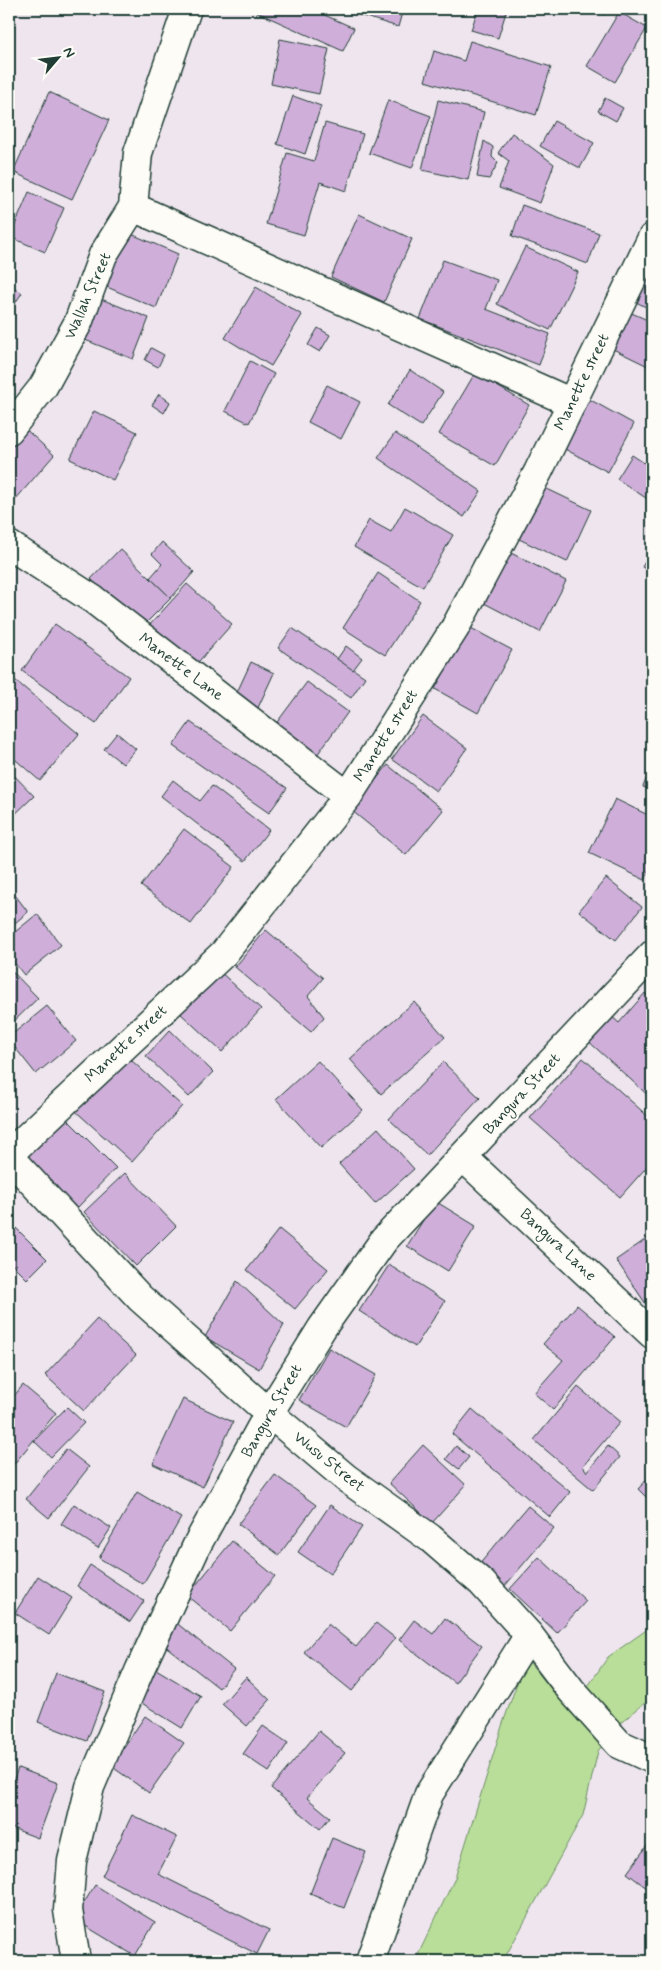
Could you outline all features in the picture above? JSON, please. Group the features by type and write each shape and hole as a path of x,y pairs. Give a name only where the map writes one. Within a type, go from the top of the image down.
{"street":[{"name":"Wallah Street","path":"9,430 44,387 78,322 104,255 133,207 138,153 188,9"},
{"path":"133,207 572,403"},
{"name":"Manette street","path":"9,1155 224,953 348,796 455,628 538,472 652,238"},
{"name":"Manette Lane","path":"9,545 94,600 348,796"},
{"name":"Bangura Street","path":"76,1961 68,1910 72,1861 90,1787 140,1669 198,1543 269,1413 322,1328 384,1240 652,955"},
{"name":"Wusu Street","path":"9,1155 140,1298 269,1413 346,1478 430,1538 482,1583 529,1635 571,1690 620,1744 652,1759"},
{"name":"Bangura Lane","path":"463,1157 652,1334"},
{"path":"370,1961 429,1794 529,1635"}],"green space":[{"path":"652,1626 652,1697 617,1726 598,1751 583,1815 503,1961 415,1961 455,1878 503,1723 526,1658 564,1705 582,1695 608,1657"}],"building":[{"path":"250,9 311,9 354,28 343,51"},
{"path":"340,9 403,9 398,27"},
{"path":"478,9 507,9 498,38 471,30"},
{"path":"591,9 607,9 604,15"},
{"path":"619,12 647,28 615,82 587,66"},
{"path":"280,39 329,49 319,94 271,84"},
{"path":"470,41 551,67 536,115 425,81 434,51 464,61"},
{"path":"49,92 109,120 72,199 13,172"},
{"path":"293,96 321,106 305,154 277,144"},
{"path":"605,98 623,108 616,121 598,111"},
{"path":"388,100 431,116 412,168 369,153"},
{"path":"438,100 484,112 468,180 422,170"},
{"path":"554,121 594,143 580,168 540,146"},
{"path":"325,123 363,134 346,191 320,182 304,235 266,224 287,153 314,161"},
{"path":"512,133 554,164 540,203 499,188 509,161 498,153"},
{"path":"484,141 493,147 492,157 498,163 489,179 477,177"},
{"path":"29,192 64,208 45,252 10,237"},
{"path":"522,205 599,233 588,264 512,236"},
{"path":"359,214 412,239 384,302 331,277"},
{"path":"122,230 178,254 156,308 100,284"},
{"path":"525,247 578,272 550,330 497,304"},
{"path":"443,260 497,280 486,309 550,334 539,365 420,319"},
{"path":"652,261 652,310 632,300"},
{"path":"9,284 22,293 9,312"},
{"path":"256,287 302,315 271,366 225,338"},
{"path":"91,295 149,318 133,359 75,336"},
{"path":"627,311 652,322 652,368 611,348"},
{"path":"318,328 330,335 320,352 308,345"},
{"path":"151,348 164,355 158,367 145,360"},
{"path":"250,361 274,374 249,423 225,411"},
{"path":"410,370 443,392 421,426 388,405"},
{"path":"475,373 529,405 495,466 439,434"},
{"path":"327,385 360,402 341,439 308,422"},
{"path":"159,394 170,402 164,413 152,405"},
{"path":"587,398 634,424 608,472 561,447"},
{"path":"94,411 137,432 113,480 70,459"},
{"path":"22,426 54,455 9,507 9,441"},
{"path":"395,433 481,491 464,517 378,458"},
{"path":"632,455 652,468 652,502 617,479"},
{"path":"543,487 591,510 567,562 519,539"},
{"path":"405,507 453,535 423,587 354,547 369,520 391,532"},
{"path":"162,542 194,572 171,598 150,578 162,564 152,554"},
{"path":"120,549 171,598 142,627 91,579"},
{"path":"652,550 652,573 642,567"},
{"path":"509,552 566,581 540,632 484,603"},
{"path":"378,573 420,601 385,655 343,628"},
{"path":"187,584 232,624 192,669 147,628"},
{"path":"55,624 129,677 96,724 22,671"},
{"path":"469,627 512,650 478,713 435,689"},
{"path":"292,628 365,677 351,698 278,648"},
{"path":"346,646 362,658 353,670 337,659"},
{"path":"251,662 274,673 256,712 233,701"},
{"path":"15,680 79,734 40,781 9,754 9,687"},
{"path":"307,682 348,712 317,755 275,725"},
{"path":"423,716 467,748 436,791 392,759"},
{"path":"190,722 287,788 269,813 173,746"},
{"path":"117,733 136,749 123,764 104,749"},
{"path":"652,764 652,790 643,787"},
{"path":"388,765 443,810 406,855 351,810"},
{"path":"9,770 34,796 9,820"},
{"path":"173,780 200,801 212,786 269,830 245,861 161,796"},
{"path":"615,799 652,817 652,865 645,880 589,853"},
{"path":"184,829 234,867 191,924 141,886"},
{"path":"606,878 642,907 616,940 579,911"},
{"path":"9,887 28,912 9,928"},
{"path":"37,914 61,945 24,975 9,956 9,937"},
{"path":"266,930 323,978 308,996 324,1017 311,1032 235,967"},
{"path":"9,968 38,998 9,1026"},
{"path":"218,970 261,1009 222,1052 179,1012"},
{"path":"645,993 652,1000 652,1099 586,1039 609,1014 619,1023"},
{"path":"414,1002 445,1037 381,1094 350,1059"},
{"path":"47,1006 76,1041 36,1074 9,1040 9,1037"},
{"path":"170,1030 213,1072 189,1097 146,1056"},
{"path":"121,1051 182,1106 132,1162 71,1107"},
{"path":"583,1058 652,1120 652,1161 620,1197 530,1118"},
{"path":"318,1061 363,1110 321,1148 276,1099"},
{"path":"443,1062 480,1098 427,1155 389,1119"},
{"path":"66,1118 116,1168 77,1208 26,1158"},
{"path":"378,1128 414,1169 375,1204 339,1164"},
{"path":"125,1173 176,1226 136,1266 84,1212"},
{"path":"435,1201 476,1226 448,1271 407,1246"},
{"path":"9,1221 47,1259 27,1279 9,1261"},
{"path":"279,1229 328,1269 295,1309 247,1270"},
{"path":"652,1235 652,1308 650,1310 616,1260"},
{"path":"389,1265 445,1301 415,1347 359,1311"},
{"path":"237,1281 284,1325 259,1369 205,1337"},
{"path":"577,1305 615,1337 553,1410 534,1393 563,1360 543,1344"},
{"path":"97,1319 136,1355 84,1411 45,1375"},
{"path":"329,1348 376,1375 346,1427 299,1400"},
{"path":"23,1385 56,1413 9,1470 9,1402"},
{"path":"578,1387 620,1422 583,1466 587,1472 608,1446 620,1457 593,1490 534,1440"},
{"path":"183,1399 233,1422 203,1487 153,1464"},
{"path":"67,1407 84,1423 51,1457 34,1441"},
{"path":"472,1409 570,1492 550,1517 452,1434"},
{"path":"423,1445 466,1485 432,1523 389,1483"},
{"path":"456,1446 469,1457 459,1469 446,1459"},
{"path":"66,1449 89,1467 49,1518 26,1499"},
{"path":"652,1474 652,1503 638,1489"},
{"path":"275,1475 316,1505 279,1555 238,1524"},
{"path":"137,1492 181,1518 143,1584 99,1558"},
{"path":"74,1504 111,1528 98,1548 61,1524"},
{"path":"330,1505 362,1527 330,1574 298,1552"},
{"path":"528,1506 554,1528 504,1587 478,1566"},
{"path":"232,1541 275,1576 230,1631 187,1596"},
{"path":"539,1557 586,1601 557,1633 510,1589"},
{"path":"90,1565 144,1601 130,1622 77,1586"},
{"path":"38,1576 72,1598 49,1635 15,1613"},
{"path":"445,1618 482,1646 455,1683 399,1640 414,1620 433,1634"},
{"path":"174,1621 234,1669 219,1688 159,1641"},
{"path":"376,1623 395,1638 352,1691 304,1652 328,1624 356,1647"},
{"path":"151,1666 201,1696 182,1728 132,1697"},
{"path":"56,1673 105,1692 87,1741 38,1722"},
{"path":"246,1677 270,1700 247,1726 222,1704"},
{"path":"145,1716 184,1743 149,1793 111,1766"},
{"path":"263,1726 288,1743 269,1772 243,1754"},
{"path":"319,1731 345,1753 307,1798 330,1817 320,1829 271,1788"},
{"path":"18,1768 58,1783 38,1838 9,1827 9,1793"},
{"path":"132,1815 177,1837 158,1874 269,1930 257,1954 102,1876"},
{"path":"332,1838 366,1852 344,1908 310,1894"},
{"path":"652,1839 652,1892 627,1873"},
{"path":"95,1885 155,1922 135,1956 74,1919"},
{"path":"141,1955 150,1961 137,1961"}]}
